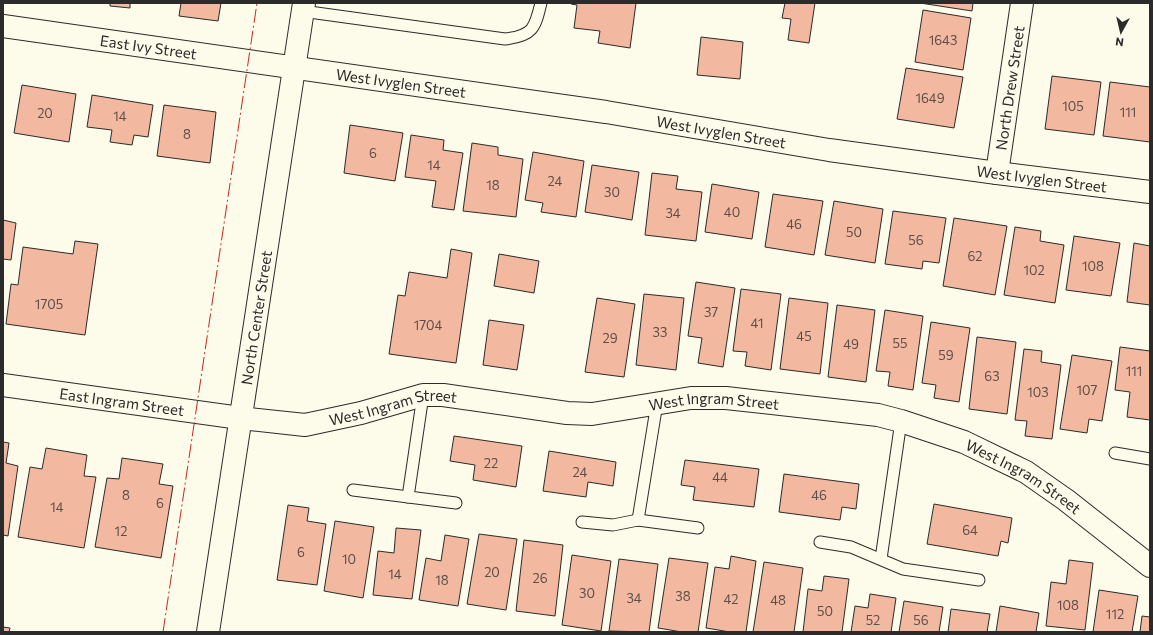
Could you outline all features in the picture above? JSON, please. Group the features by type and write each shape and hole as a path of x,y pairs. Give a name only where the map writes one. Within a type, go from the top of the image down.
{"street":[{"name":"North Drew Street","path":"997,173 1022,3"},
{"name":"North Center Street","path":"208,632 303,7"},
{"name":"East Ivy Street","path":"3,26 294,66"},
{"name":"West Ivyglen Street","path":"294,66 606,112 829,150 1150,192"},
{"name":"East Ingram Street","path":"3,386 240,418"},
{"name":"West Ingram Street","path":"240,418 305,425 361,413 423,395 443,395 567,413 592,414 691,398 726,398 878,415 964,442 1026,472 1066,500 1150,566"}],"lane":[{"path":"303,7 505,39 516,38 529,32 536,23 541,3"},
{"path":"408,496 423,395"},
{"path":"638,520 657,403"},
{"path":"881,559 901,421"},
{"path":"1115,453 1150,459"},
{"path":"353,490 456,503"},
{"path":"582,522 613,525 638,520 698,528"},
{"path":"820,542 851,547 903,568 979,580"}],"building":[{"path":"110,3 130,3 130,8 110,6"},
{"path":"181,3 221,3 218,21 179,16"},
{"path":"636,3 630,48 598,43 600,31 574,28 577,5 571,4"},
{"path":"785,3 815,3 809,43 788,40 791,19 782,18"},
{"path":"920,3 973,3 972,11"},
{"path":"923,10 971,18 963,70 915,62"},
{"path":"701,37 743,42 740,79 697,75"},
{"path":"906,68 963,77 954,128 897,119"},
{"path":"1052,76 1101,82 1094,135 1045,129"},
{"path":"1110,82 1150,87 1150,142 1103,136"},
{"path":"22,85 76,94 69,142 14,133"},
{"path":"92,95 153,105 148,137 134,135 132,145 110,142 112,130 87,127"},
{"path":"164,105 216,112 210,163 157,156"},
{"path":"350,125 403,133 395,181 344,173"},
{"path":"411,135 444,140 443,150 463,153 454,210 432,207 436,181 405,177"},
{"path":"472,143 498,147 498,155 523,159 516,217 463,211"},
{"path":"533,152 584,161 576,217 541,212 543,203 525,200"},
{"path":"592,165 639,172 632,220 585,212"},
{"path":"652,173 678,176 676,189 702,192 696,241 645,235"},
{"path":"712,184 759,192 752,239 705,232"},
{"path":"773,194 823,201 814,255 765,247"},
{"path":"834,201 883,209 875,263 825,255"},
{"path":"893,211 946,218 939,263 923,261 922,269 885,264"},
{"path":"954,218 1007,226 995,295 943,286"},
{"path":"3,220 16,223 11,260 3,259"},
{"path":"1015,227 1041,231 1040,241 1064,245 1055,303 1004,295"},
{"path":"1074,236 1120,243 1111,296 1066,290"},
{"path":"75,241 98,244 85,335 6,324 11,284 18,285 23,247 73,254"},
{"path":"1134,243 1150,246 1150,305 1127,302"},
{"path":"451,249 472,253 456,363 389,354 398,295 405,296 409,272 447,278"},
{"path":"499,254 539,261 534,293 494,286"},
{"path":"696,282 735,288 723,367 698,363 702,338 688,336"},
{"path":"741,289 781,294 771,370 745,366 747,352 733,351"},
{"path":"644,294 684,298 676,370 636,365"},
{"path":"597,298 635,304 624,377 585,372"},
{"path":"789,298 828,303 820,374 780,369"},
{"path":"837,305 875,310 866,382 828,377"},
{"path":"885,310 923,316 913,390 888,386 890,372 876,371"},
{"path":"489,320 524,325 517,370 483,365"},
{"path":"931,322 970,328 959,402 934,398 936,385 922,383"},
{"path":"977,337 1016,342 1007,414 969,409"},
{"path":"1120,347 1150,351 1150,420 1127,417 1130,392 1115,390"},
{"path":"1024,349 1042,351 1041,362 1061,365 1052,439 1025,436 1027,421 1015,420"},
{"path":"1072,355 1112,361 1102,421 1089,419 1087,433 1060,429"},
{"path":"454,436 522,446 516,487 473,480 475,465 450,461"},
{"path":"3,442 9,443 6,463 18,466 8,536 3,535"},
{"path":"46,448 87,455 84,476 96,477 84,548 18,537 30,467 42,469"},
{"path":"549,451 616,462 613,486 588,482 586,497 543,491"},
{"path":"122,458 163,464 159,484 173,486 161,558 95,547 107,478 119,479"},
{"path":"685,460 759,469 754,507 693,500 695,487 681,485"},
{"path":"784,474 859,484 856,509 842,507 840,520 779,512"},
{"path":"934,504 1012,518 1008,543 1001,541 998,556 927,544"},
{"path":"288,505 309,508 307,521 326,524 317,585 277,580"},
{"path":"335,521 374,527 363,598 324,591"},
{"path":"396,528 421,530 412,599 373,595 378,551 394,553"},
{"path":"479,534 517,539 506,610 467,604"},
{"path":"445,535 469,539 458,606 419,600 426,558 441,561"},
{"path":"524,540 563,545 555,616 516,611"},
{"path":"572,555 611,561 601,631 562,625"},
{"path":"731,556 756,561 746,632 730,632 706,628 715,567 729,569"},
{"path":"669,558 708,563 698,632 682,632 658,628"},
{"path":"619,559 658,564 649,632 609,631"},
{"path":"1069,560 1093,563 1085,630 1046,626 1051,582 1066,584"},
{"path":"764,562 803,568 794,632 753,632"},
{"path":"824,576 849,579 842,632 803,632 808,589 822,591"},
{"path":"1099,590 1138,596 1132,632 1093,632"},
{"path":"870,594 896,598 891,632 851,632 855,606 868,608"},
{"path":"904,601 943,607 939,632 899,632"},
{"path":"1000,606 1039,613 1036,632 996,632"},
{"path":"951,609 990,614 987,632 948,632"},
{"path":"1142,616 1150,617 1150,632 1140,632"},
{"path":"3,627 10,628 9,632 3,632"}],"power":[{"path":"163,632 257,3"}]}
